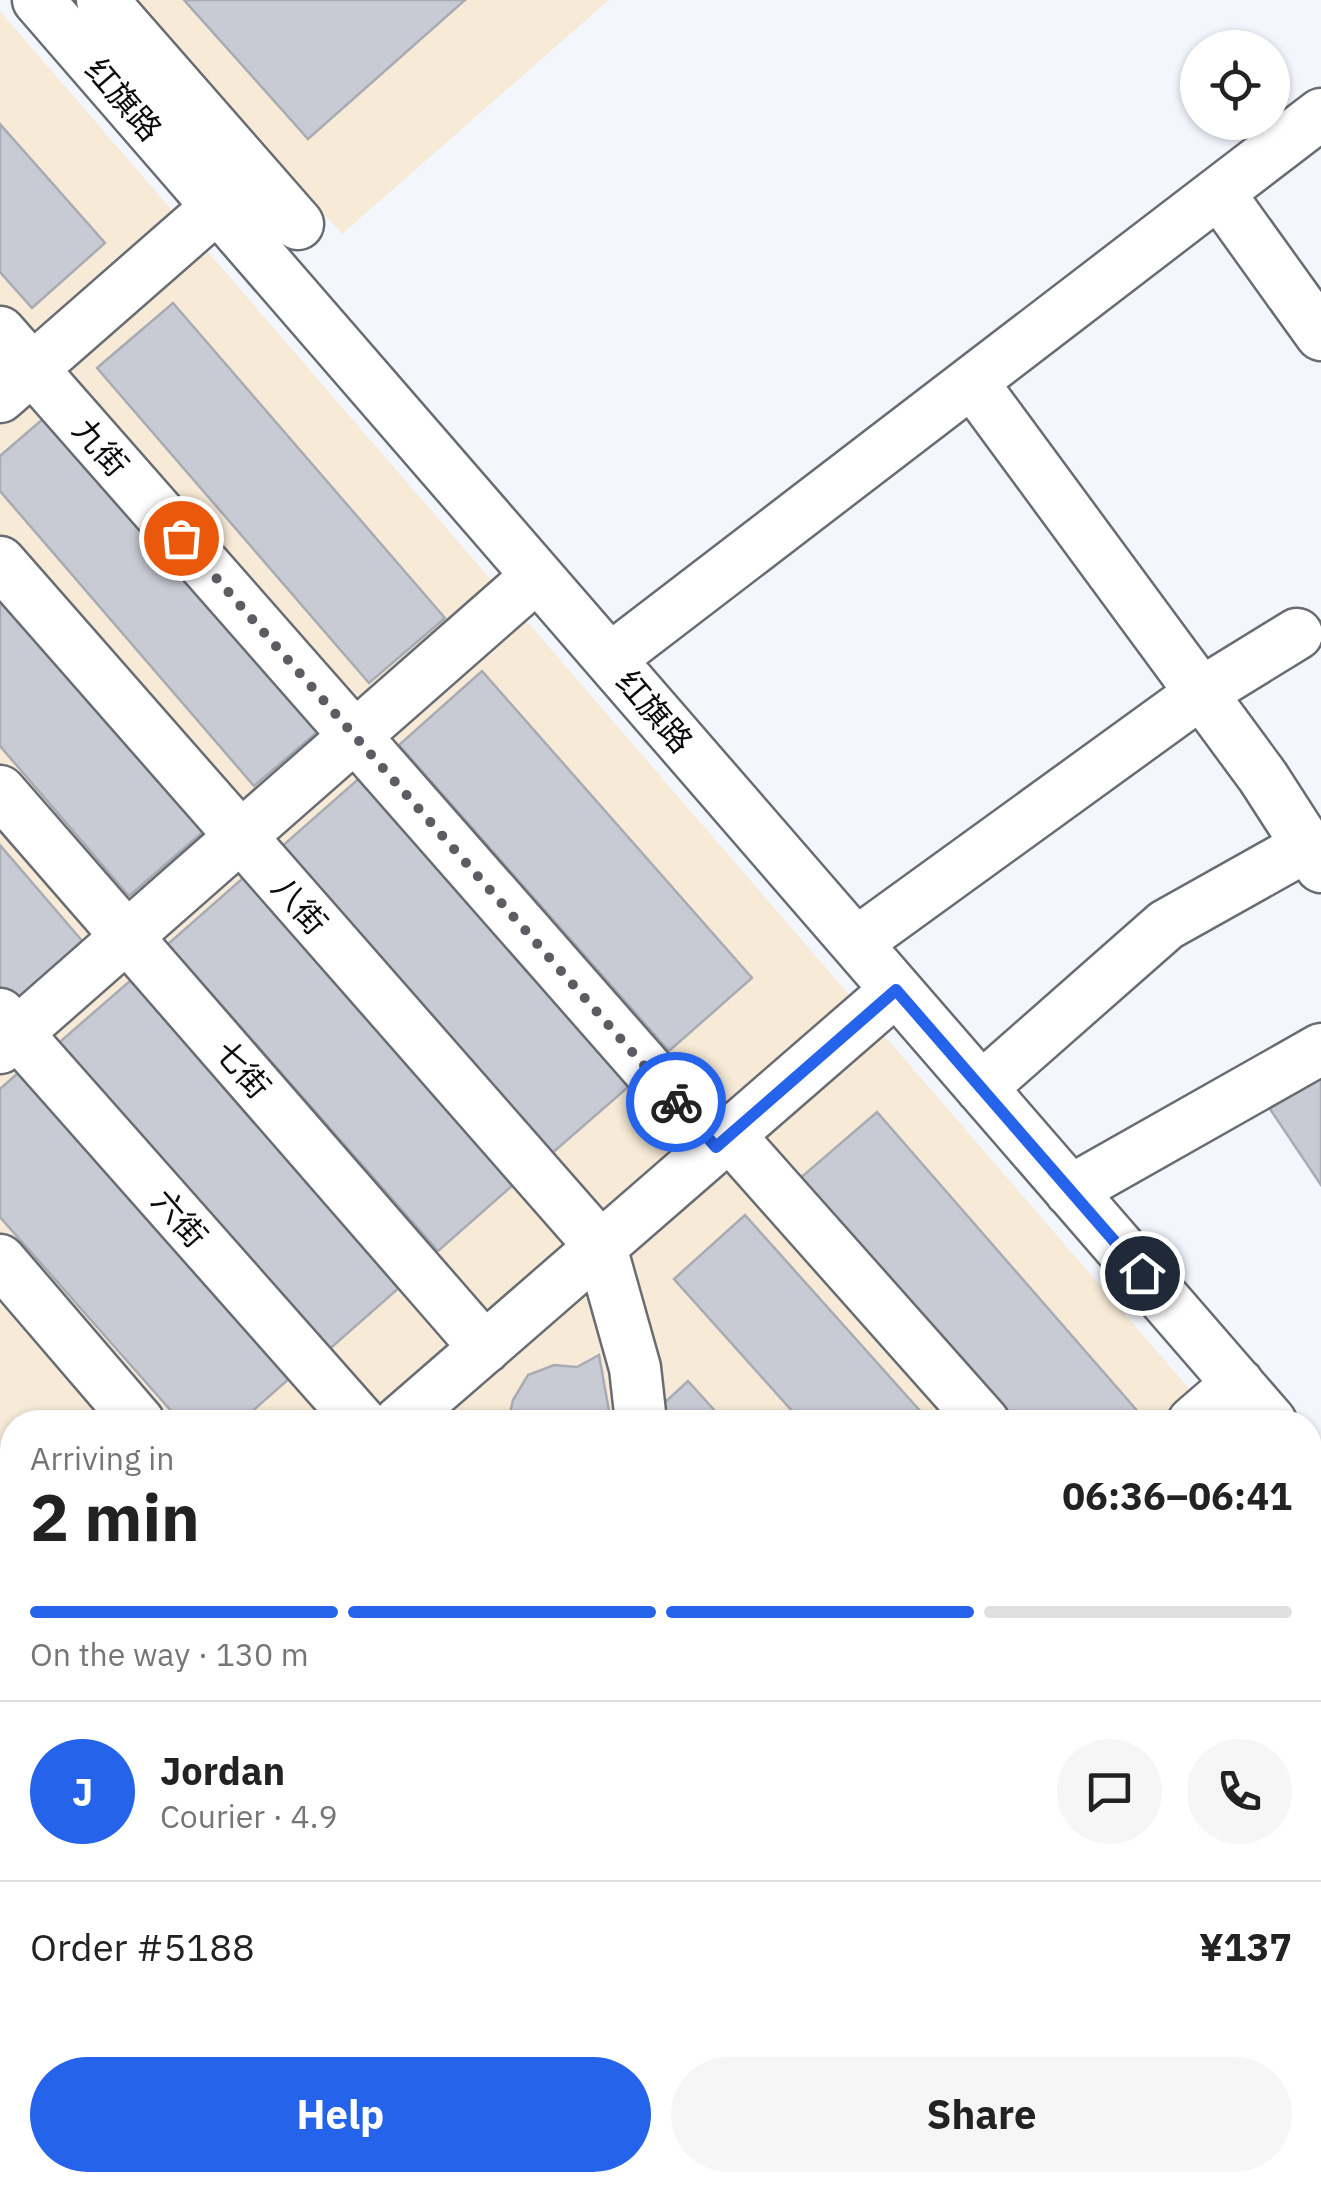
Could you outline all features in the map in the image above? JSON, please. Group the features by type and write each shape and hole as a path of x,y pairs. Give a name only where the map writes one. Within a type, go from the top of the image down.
{"street":[{"name":"红旗路","path":"38,0 1261,1410"},
{"path":"102,0 298,224"},
{"path":"610,660 1321,114"},
{"path":"1219,193 1321,336"},
{"path":"16,383 217,207"},
{"name":"九街","path":"0,332 16,383 354,736 973,1410"},
{"path":"972,382 1201,693 1314,856 1166,925 982,1088"},
{"name":"八街","path":"0,562 601,1247"},
{"path":"6,1032 127,936 537,576"},
{"path":"856,943 1201,693 1298,634"},
{"name":"七街","path":"0,791 485,1348"},
{"path":"413,1410 896,990"},
{"name":"六街","path":"6,1032 349,1410"},
{"path":"1070,1191 1321,1050"},
{"path":"601,1247 635,1368 640,1410"},
{"path":"0,1260 129,1410"},
{"path":"1208,1410 1238,1384"}],"shaded area":[{"path":"131,0 609,0 342,234"},
{"path":"0,11 1208,1410 0,1410"}],"building":[{"path":"184,0 465,0 308,139"},
{"path":"0,124 105,243 32,308 0,272"},
{"path":"173,303 445,618 369,683 97,368"},
{"path":"58,406 330,721 254,786 0,491 0,456"},
{"path":"0,593 205,830 129,896 0,746"},
{"path":"482,671 752,978 669,1051 399,745"},
{"path":"363,775 634,1082 550,1155 280,848"},
{"path":"0,845 84,943 9,1008 0,998"},
{"path":"251,871 521,1178 438,1251 168,944"},
{"path":"138,974 408,1280 325,1353 54,1047"},
{"path":"1321,1062 1321,1185 1264,1100"},
{"path":"19,1072 290,1378 254,1410 170,1410 0,1217 0,1089"},
{"path":"877,1112 1137,1410 999,1410 798,1180"},
{"path":"745,1215 919,1410 791,1410 674,1279"},
{"path":"599,1355 609,1410 511,1410 528,1375 554,1365 577,1367"},
{"path":"688,1381 714,1410 662,1410 661,1406"}],"way so far":[{"path":"181,538 676,1102"}],"route":[{"path":"676,1102 716,1147 896,990 1142,1273"}]}
